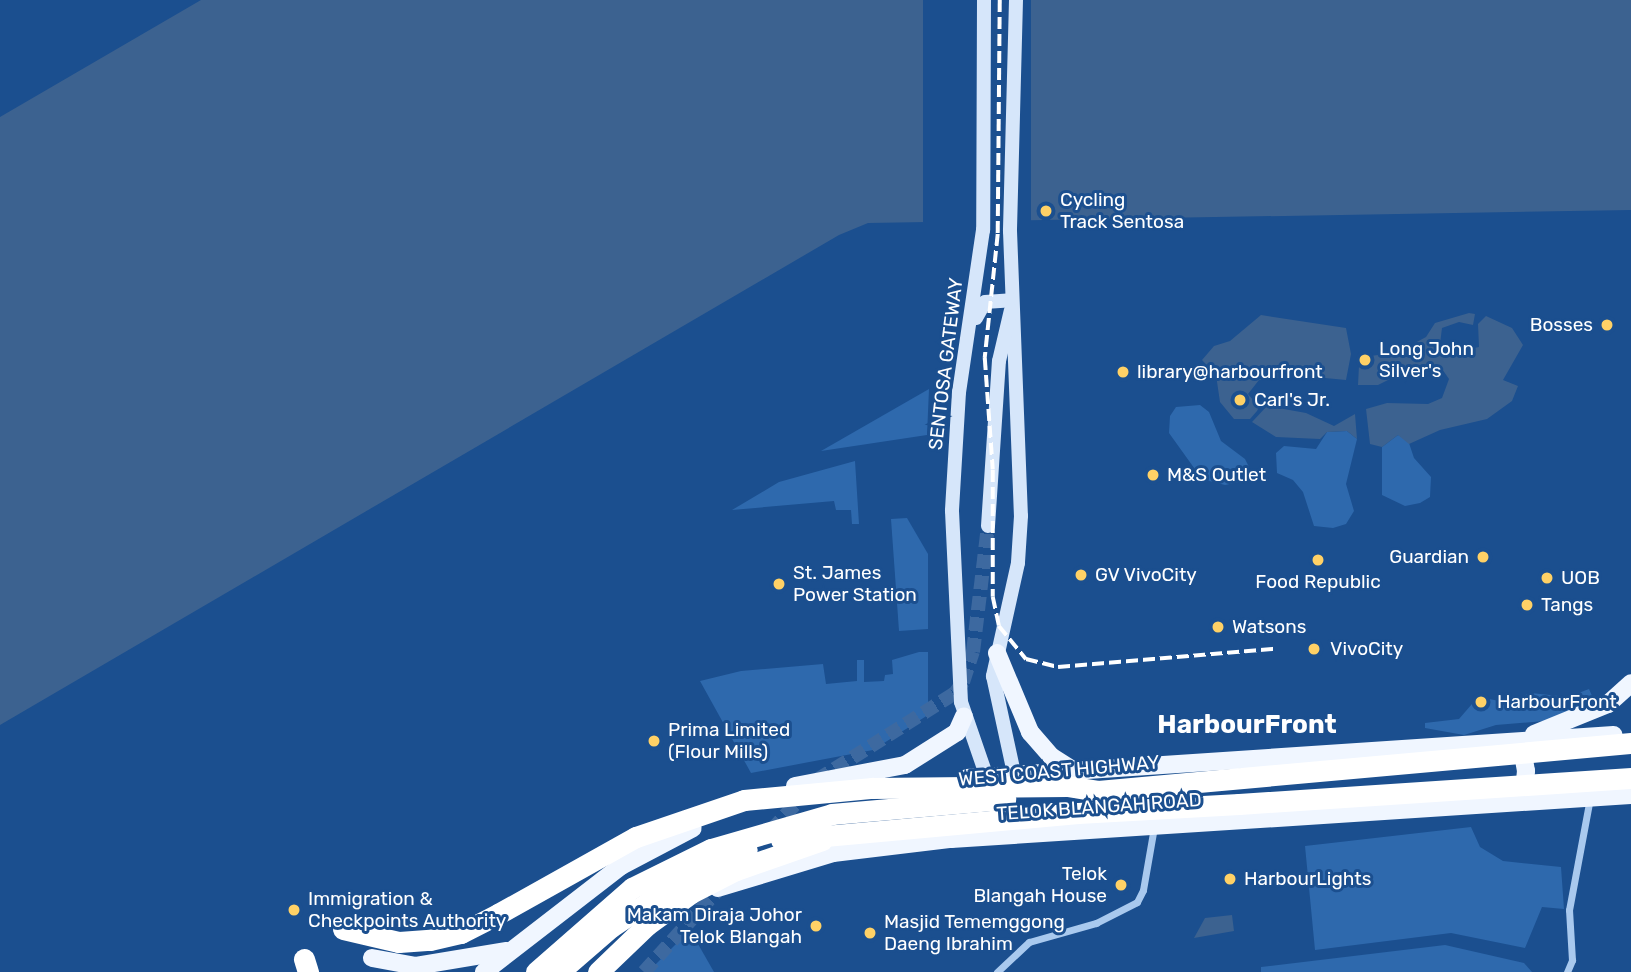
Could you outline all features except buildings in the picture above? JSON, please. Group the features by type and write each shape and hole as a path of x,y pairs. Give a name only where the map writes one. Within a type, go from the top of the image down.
{"highway":[{"name":"WEST COAST HIGHWAY","path":"536,972 632,888 688,858 761,831 832,814 1631,743"},
{"path":"559,972 632,911 709,866 787,838 1078,813 1631,778"},
{"path":"343,929 399,942 430,940 461,933 636,837 744,800 872,788 1067,786 1098,791"},
{"path":"598,972 647,925 691,893 736,870 837,834"}],"main road":[{"name":"SENTOSA GATEWAY","path":"984,0 983,230 969,339 958,392 952,511 964,716 995,798 1005,807"},
{"path":"951,839 1005,807 1016,793 1016,774 993,676 1018,563 1021,516 1017,330 1011,305 1010,231 1016,0"},
{"path":"969,339 980,307 986,301 1011,305"},
{"path":"988,526 999,361 1011,305"},
{"path":"997,653 1030,732 1052,757 1074,771"},
{"path":"1508,800 1524,789 1526,771 1523,754 1515,739 1608,704 1631,682"},
{"path":"746,810 774,791 905,765 957,732 964,716"},
{"name":"TELOK BLANGAH ROAD","path":"484,972 648,848 746,810 802,796 1016,774 1515,739 1631,735"},
{"name":"TELOK BLANGAH ROAD","path":"605,972 676,909 727,884 833,853 951,839 1154,823 1508,800 1631,795"},
{"path":"1005,807 1056,831"},
{"path":"372,958 416,966 510,951"}],"street":[{"path":"1566,972 1572,960 1569,910 1590,796"},
{"path":"997,972 1029,942 1096,923 1137,902 1148,872 1154,823"}],"shaded area":[{"path":"201,0 1631,0 1631,210 868,223 839,235 0,725 0,117"},
{"path":"1469,313 1475,314 1473,325 1459,322 1442,328 1440,344 1455,352 1479,347 1478,324 1486,316 1512,328 1523,345 1503,380 1518,386 1512,401 1487,419 1440,430 1409,444 1398,435 1382,447 1370,444 1366,409 1387,403 1428,404 1442,398 1449,379 1440,366 1412,368 1378,385 1358,385 1359,365 1364,357 1398,352 1426,337 1435,323"},
{"path":"1261,315 1346,328 1351,354 1346,380 1304,376 1259,380 1248,394 1259,407 1257,411 1250,419 1234,419 1220,402 1216,375 1202,360 1214,346 1230,341"},
{"path":"929,389 927,435 821,451"},
{"path":"1200,405 1209,412 1221,441 1245,459 1249,467 1244,481 1225,485 1202,479 1169,433 1170,416 1176,407"},
{"path":"1267,406 1306,413 1334,426 1355,414 1357,439 1347,431 1327,432 1320,439 1276,437 1252,422"},
{"path":"1347,431 1357,439 1346,484 1354,511 1346,524 1333,528 1314,526 1303,492 1293,480 1277,473 1276,453 1284,446 1316,449 1327,432"},
{"path":"1398,435 1408,440 1414,458 1431,477 1430,497 1420,503 1405,506 1382,495 1382,447"},
{"path":"855,461 859,524 852,524 851,510 836,510 834,501 732,510 779,482"},
{"path":"907,518 928,554 928,629 899,631 891,519"},
{"path":"928,652 928,715 873,750 751,773 700,681 741,671 823,664 826,684 857,681 857,660 864,660 864,682 884,681 885,675 893,674 892,660"},
{"path":"1589,689 1596,705 1545,721 1496,725 1464,735 1425,728 1425,723 1459,719 1478,697 1505,702 1531,693 1568,697"},
{"path":"1471,827 1480,847 1503,861 1561,867 1564,909 1542,907 1525,948 1451,933 1315,950 1305,846"},
{"path":"1232,915 1234,931 1194,938 1205,918"},
{"path":"690,930 714,972 648,972"},
{"path":"1445,945 1524,963 1532,972 1261,972 1261,967"}],"pier":[{"path":"923,0 1031,0 1031,222 923,222"}],"tunnel":[{"path":"771,831 817,780 955,693 963,682 973,652 988,526"},
{"path":"644,972 724,883"}],"railway":[{"path":"1000,0 998,234 985,358 993,470 993,597 999,626 1026,659 1058,667 1274,649"}],"place":[{"name":"Cycling Track Sentosa","path":"1046,211"},
{"name":"Bosses","path":"1607,325"},
{"name":"Long John Silver's","path":"1365,360"},
{"name":"library@harbourfront","path":"1123,372"},
{"name":"Carl's Jr.","path":"1240,400"},
{"name":"M&S Outlet","path":"1153,475"},
{"name":"Guardian","path":"1483,557"},
{"name":"Food Republic","path":"1318,560"},
{"name":"GV VivoCity","path":"1081,575"},
{"name":"UOB","path":"1547,578"},
{"name":"St. James Power Station","path":"779,584"},
{"name":"Tangs","path":"1527,605"},
{"name":"Watsons","path":"1218,627"},
{"name":"VivoCity","path":"1314,649"},
{"name":"HarbourFront","path":"1481,702"},
{"name":"Prima Limited (Flour Mills)","path":"654,741"},
{"name":"HarbourLights","path":"1230,879"},
{"name":"Telok Blangah House","path":"1121,885"},
{"name":"Immigration & Checkpoints Authority","path":"294,910"},
{"name":"Makam Diraja Johor Telok Blangah","path":"816,926"},
{"name":"Masjid Tememggong Daeng Ibrahim","path":"870,933"}],"district":[{"name":"HarbourFront","path":"1247,725"}]}
